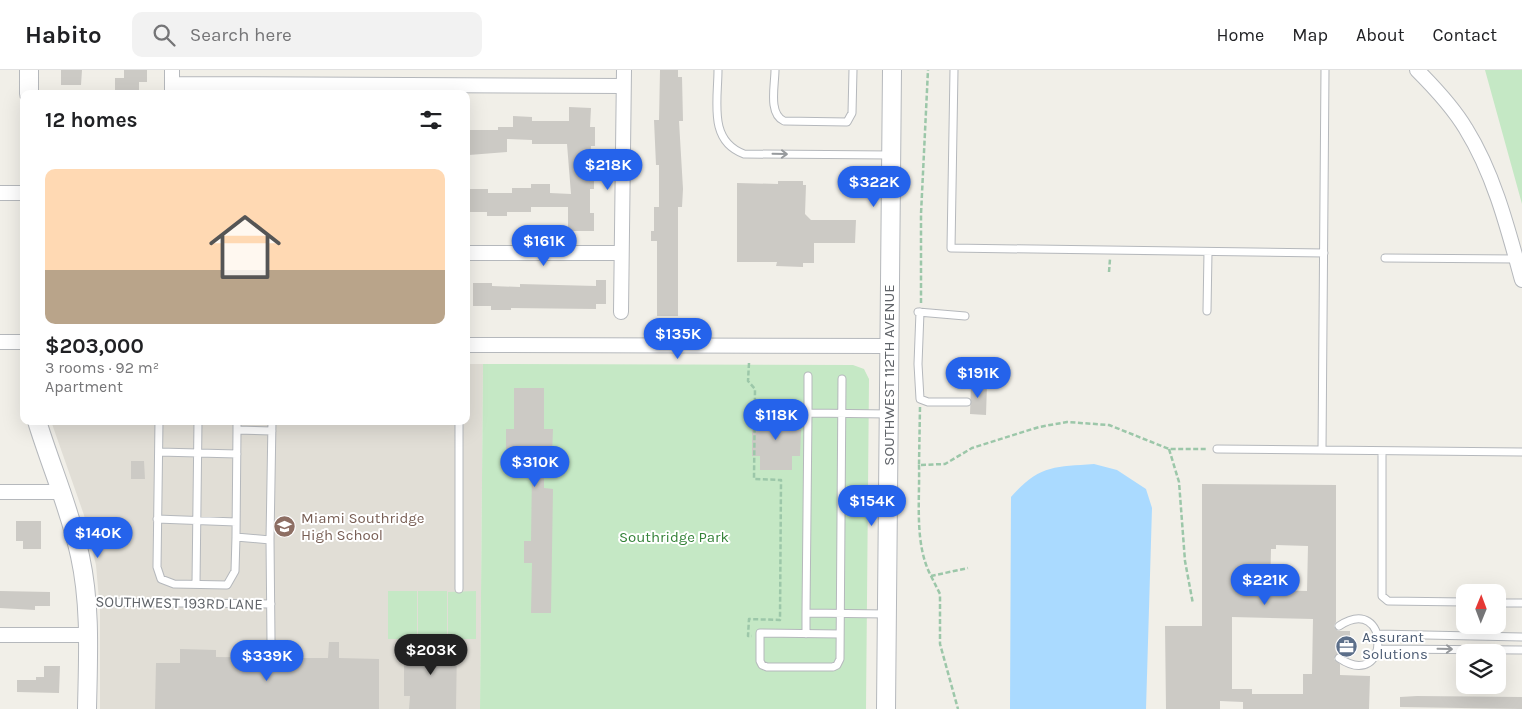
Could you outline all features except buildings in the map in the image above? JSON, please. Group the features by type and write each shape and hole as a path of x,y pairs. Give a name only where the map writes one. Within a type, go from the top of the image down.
{"street":[{"path":"29,70 29,90"},
{"path":"621,312 624,70"},
{"name":"SOUTHWEST 112TH AVENUE","path":"886,709 892,70"},
{"path":"1417,70 1444,98 1467,129 1498,198 1522,280"},
{"path":"172,83 624,86"},
{"path":"0,193 20,193"},
{"path":"470,253 621,253"},
{"path":"0,342 20,342"},
{"path":"470,345 890,346"},
{"path":"38,425 63,492 80,557 87,602 87,709"},
{"path":"0,492 63,492"},
{"path":"0,635 88,635"}],"lane":[{"path":"718,70 718,129 732,150 744,154 891,155"},
{"path":"775,70 775,112 778,118 784,121 847,122 852,113 853,70"},
{"path":"954,70 951,248 1324,253"},
{"path":"1322,450 1326,70"},
{"path":"1207,311 1208,252"},
{"path":"1385,258 1516,259"},
{"path":"965,316 919,310 918,364 920,400 928,402 967,402"},
{"path":"806,634 808,376"},
{"path":"840,634 760,633 760,661 762,665 833,667 838,665 840,659 842,379"},
{"path":"808,413 889,414"},
{"path":"159,425 157,567 161,580 174,584 227,585 235,571 237,425"},
{"path":"196,584 198,425"},
{"path":"271,640 272,425"},
{"path":"459,425 459,589"},
{"path":"237,430 272,430"},
{"path":"1217,449 1522,452"},
{"path":"1382,450 1382,596 1388,601 1456,602"},
{"path":"159,452 237,454"},
{"path":"158,519 236,522"},
{"path":"236,536 270,540"},
{"name":"SOUTHWEST 193RD LANE","path":"87,602 272,604"},
{"path":"1506,603 1522,603"},
{"path":"806,613 887,614"},
{"path":"1339,626 1347,621 1365,621 1378,634 1379,649 1373,659 1365,664 1356,666 1347,664 1339,658"},
{"path":"1378,634 1522,637"},
{"path":"1379,649 1522,650"}],"path":[{"path":"919,310 921,214 928,70"},
{"path":"1109,272 1110,250"},
{"path":"749,363 748,382 755,389 754,479 781,480 780,620 749,619 748,636 753,636"},
{"path":"920,400 920,539 931,576 940,594 940,644 958,709"},
{"path":"919,465 945,464 972,448 1039,427 1067,422 1108,425 1169,449 1217,449"},
{"path":"1169,449 1179,482 1184,561 1193,604"},
{"path":"931,576 968,568"}],"shaded area":[{"name":"Miami Southridge High School","path":"470,364 483,364 480,709 100,709 100,611 96,565 84,515 52,425 470,425"}],"green space":[{"path":"1485,70 1522,70 1522,204"},
{"name":"Southridge Park","path":"483,364 853,365 864,369 869,379 866,709 480,709"},
{"path":"388,591 417,591 417,639 388,639"},
{"path":"418,591 447,591 447,639 418,639"},
{"path":"476,591 476,639 448,639 448,592"}],"water":[{"path":"1094,464 1117,470 1146,489 1152,508 1146,709 1010,709 1011,497 1039,473 1058,467"}],"place":[{"name":"Miami Southridge High School","path":"285,527"},
{"name":"Assurant Solutions","path":"1346,646"}]}
